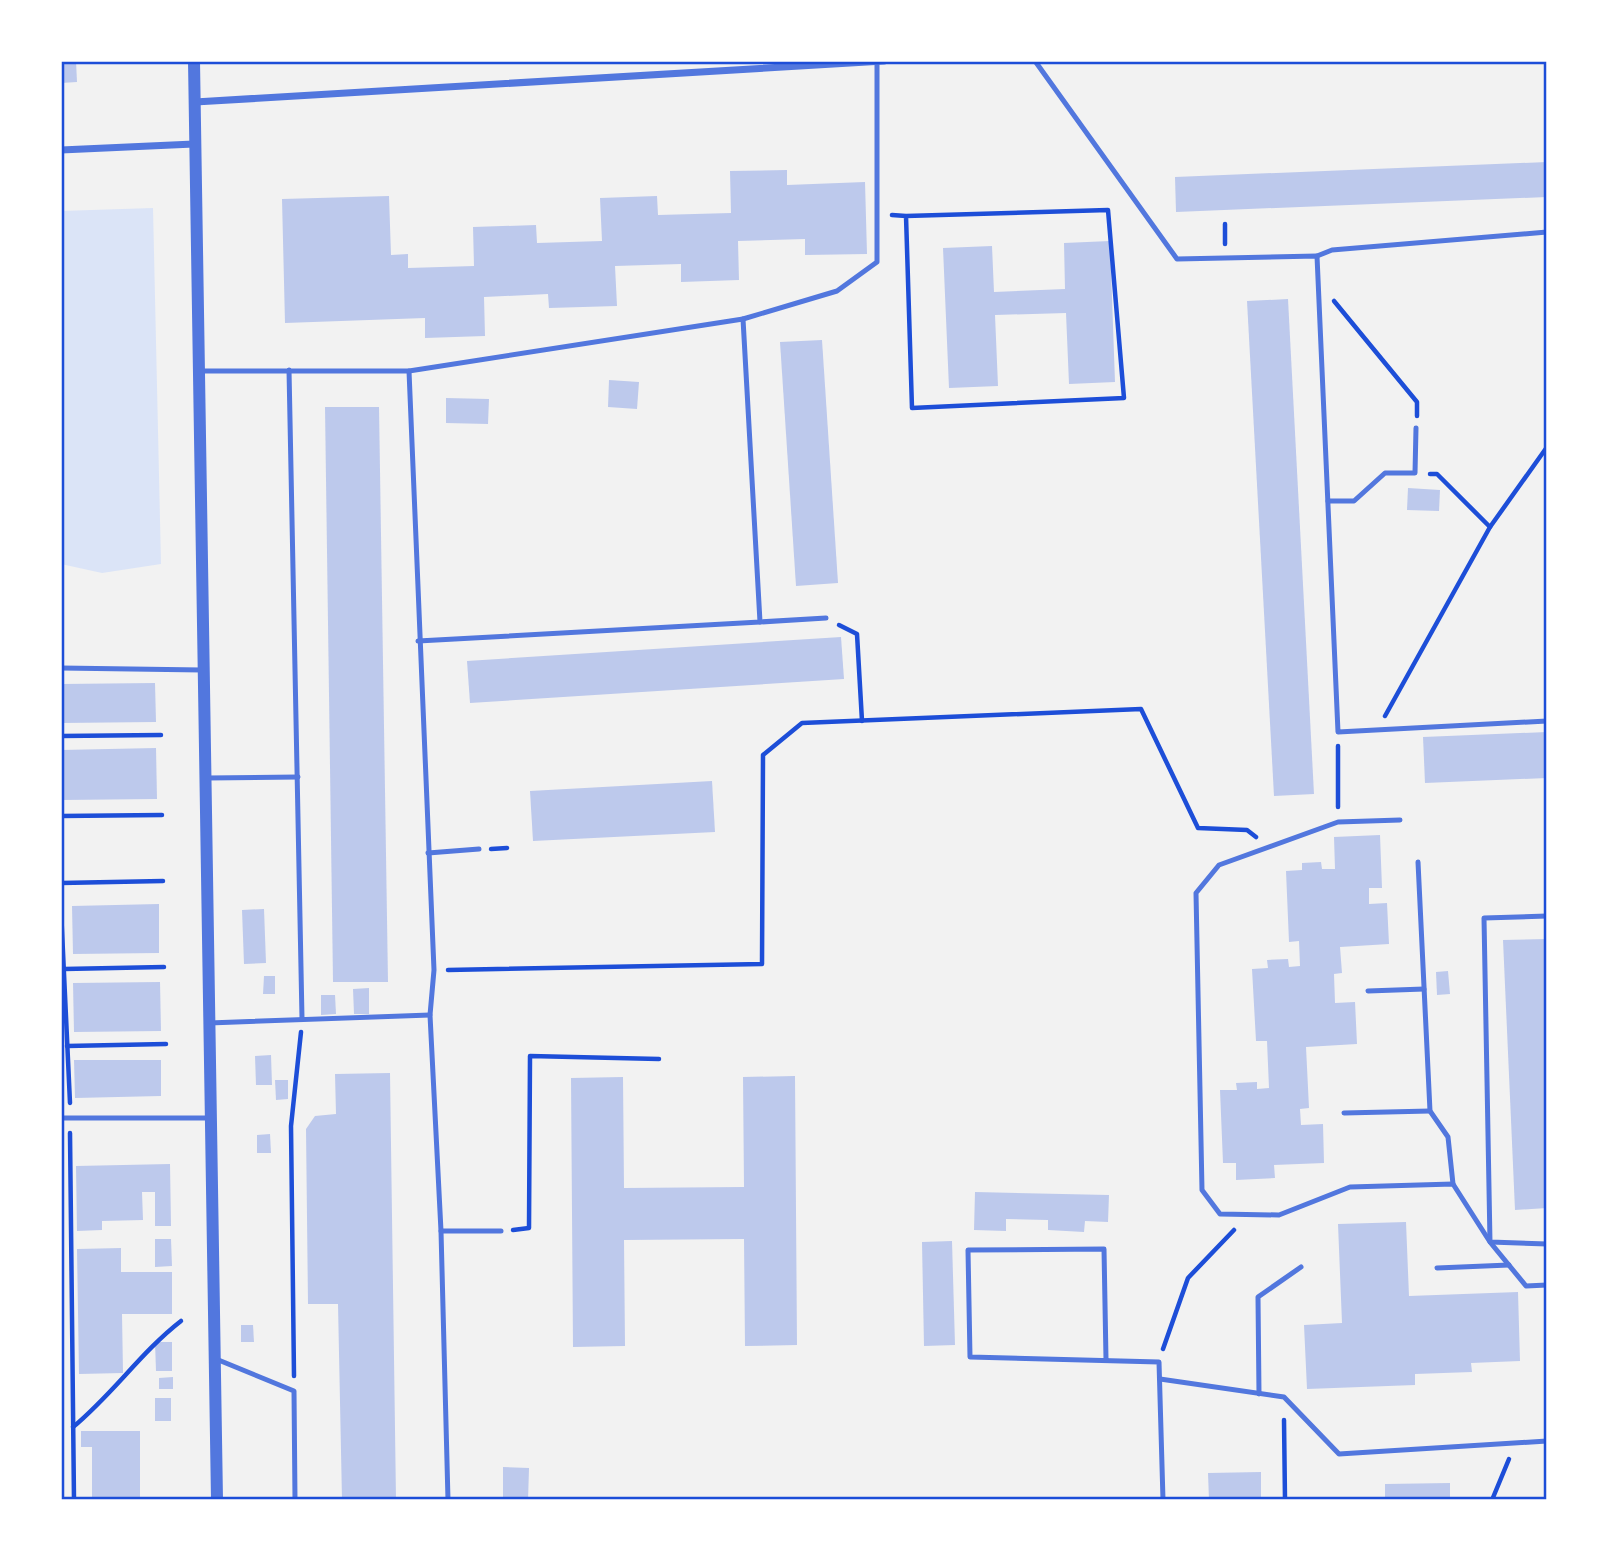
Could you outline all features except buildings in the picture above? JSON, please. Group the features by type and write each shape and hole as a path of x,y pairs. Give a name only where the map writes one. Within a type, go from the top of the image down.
{"street":[{"path":"194,61 207,1024 217,1500"},
{"path":"195,102 729,70 764,65 884,61"},
{"path":"61,150 194,144"}],"lane":[{"path":"728,61 729,70"},
{"path":"1035,61 1177,259 1317,256 1332,250 1547,232"},
{"path":"198,372 409,371 743,320 837,291 877,262 877,62"},
{"path":"1317,256 1338,732 1547,721"},
{"path":"743,320 760,622"},
{"path":"289,370 302,1018"},
{"path":"409,371 433,970 430,1014 441,1231 448,1500"},
{"path":"1328,501 1354,501 1385,473 1415,473 1416,428"},
{"path":"418,641 826,618"},
{"path":"61,668 202,670"},
{"path":"204,778 298,777"},
{"path":"1400,820 1338,822 1219,865 1196,893 1202,1190 1220,1214 1279,1215 1350,1186 1452,1184"},
{"path":"428,853 480,849"},
{"path":"1418,862 1430,1111 1448,1137 1452,1184 1490,1242 1526,1286 1547,1285"},
{"path":"1490,1242 1484,918 1547,916"},
{"path":"1368,991 1424,989"},
{"path":"207,1024 430,1014"},
{"path":"1343,1113 1430,1111"},
{"path":"61,1118 209,1118"},
{"path":"441,1231 501,1231"},
{"path":"1490,1242 1547,1244"},
{"path":"1105,1359 1104,1249 968,1250 970,1357 1159,1362 1163,1500"},
{"path":"1437,1268 1509,1265"},
{"path":"1259,1394 1258,1297 1301,1267"},
{"path":"214,1358 294,1391 295,1500"},
{"path":"1160,1379 1284,1397 1339,1454 1547,1441"}],"path":[{"path":"892,215 1108,210 1124,398 912,408 906,216"},
{"path":"1318,283 1417,402 1416,428"},
{"path":"1377,729 1490,527 1547,447"},
{"path":"1415,473 1437,474 1490,527"},
{"path":"826,618 857,634 862,721"},
{"path":"433,970 762,964 763,755 802,723 1141,709 1198,828 1247,830 1269,847"},
{"path":"1338,732 1338,822"},
{"path":"61,736 160,735"},
{"path":"61,816 162,815"},
{"path":"61,883 163,881"},
{"path":"61,909 70,1118 74,1500"},
{"path":"64,969 164,967"},
{"path":"294,1391 291,1126 302,1018"},
{"path":"67,1046 166,1044"},
{"path":"501,1231 529,1228 530,1056 659,1059"},
{"path":"1159,1362 1188,1278 1249,1214"},
{"path":"73,1427 102,1403 154,1342 181,1321"},
{"path":"1284,1397 1285,1500"},
{"path":"1492,1500 1517,1443"}],"shaded area":[{"path":"153,208 161,564 102,573 61,564 61,211"}]}
